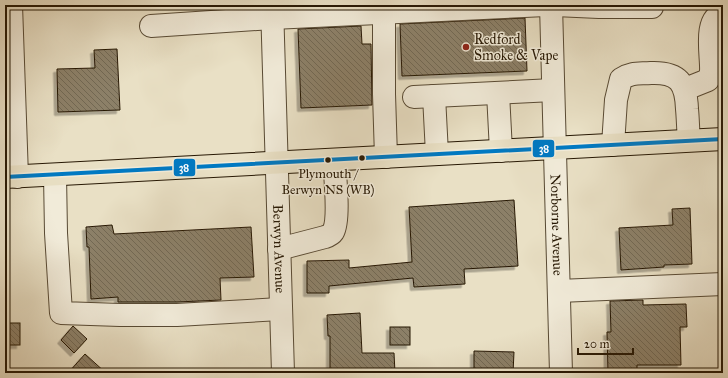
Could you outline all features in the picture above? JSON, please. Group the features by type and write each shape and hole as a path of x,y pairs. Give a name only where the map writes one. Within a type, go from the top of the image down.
{"main road":[{"path":"11,177 723,139"}],"street":[{"path":"11,5 11,177"},
{"path":"151,26 250,20 272,12 384,13 546,5"},
{"name":"Norborne Avenue","path":"551,5 561,373"},
{"path":"555,5 652,7"},
{"name":"Berwyn Avenue","path":"272,12 283,373"},
{"path":"384,13 386,157"},
{"path":"686,93 688,88 708,80 711,73 710,32 713,22 719,15 723,14"},
{"path":"613,145 616,100 621,79 630,74 663,73 673,76 679,80 686,93 689,140"},
{"path":"436,154 424,97 553,90"},
{"path":"498,93 501,151"},
{"path":"279,249 332,234 335,227 336,207 334,160"},
{"path":"55,175 56,233 61,313 120,316 177,315 280,309"},
{"path":"559,291 723,284"}],"building":[{"path":"525,18 527,71 402,76 400,24"},
{"path":"361,26 362,44 371,44 372,105 301,108 298,29"},
{"path":"117,49 120,110 58,112 57,69 95,68 94,50"},
{"path":"514,200 518,266 464,269 465,284 414,287 413,278 329,286 329,293 307,293 307,261 349,260 349,268 412,262 409,207"},
{"path":"690,208 692,264 664,265 664,267 621,270 619,228 673,225 672,209"},
{"path":"112,225 114,234 251,227 254,277 220,278 221,300 118,302 118,297 91,299 89,247 87,247 86,227"},
{"path":"643,300 643,305 686,304 687,327 680,327 681,365 637,365 637,373 608,373 607,332 611,332 610,301"},
{"path":"360,313 362,353 394,353 395,373 330,373 330,336 328,336 327,315"},
{"path":"5,323 20,323 20,345 5,345"},
{"path":"73,326 87,339 74,353 61,340"},
{"path":"390,327 410,327 410,345 390,345"},
{"path":"474,351 514,352 513,373 474,373"},
{"path":"85,354 106,373 68,373"}],"transit line":[{"name":"38","path":"5,177 723,139"}],"place":[{"name":"Redford Smoke & Vape","path":"466,47"},
{"name":"Plymouth / Berwyn NS (WB)","path":"328,160"}]}
